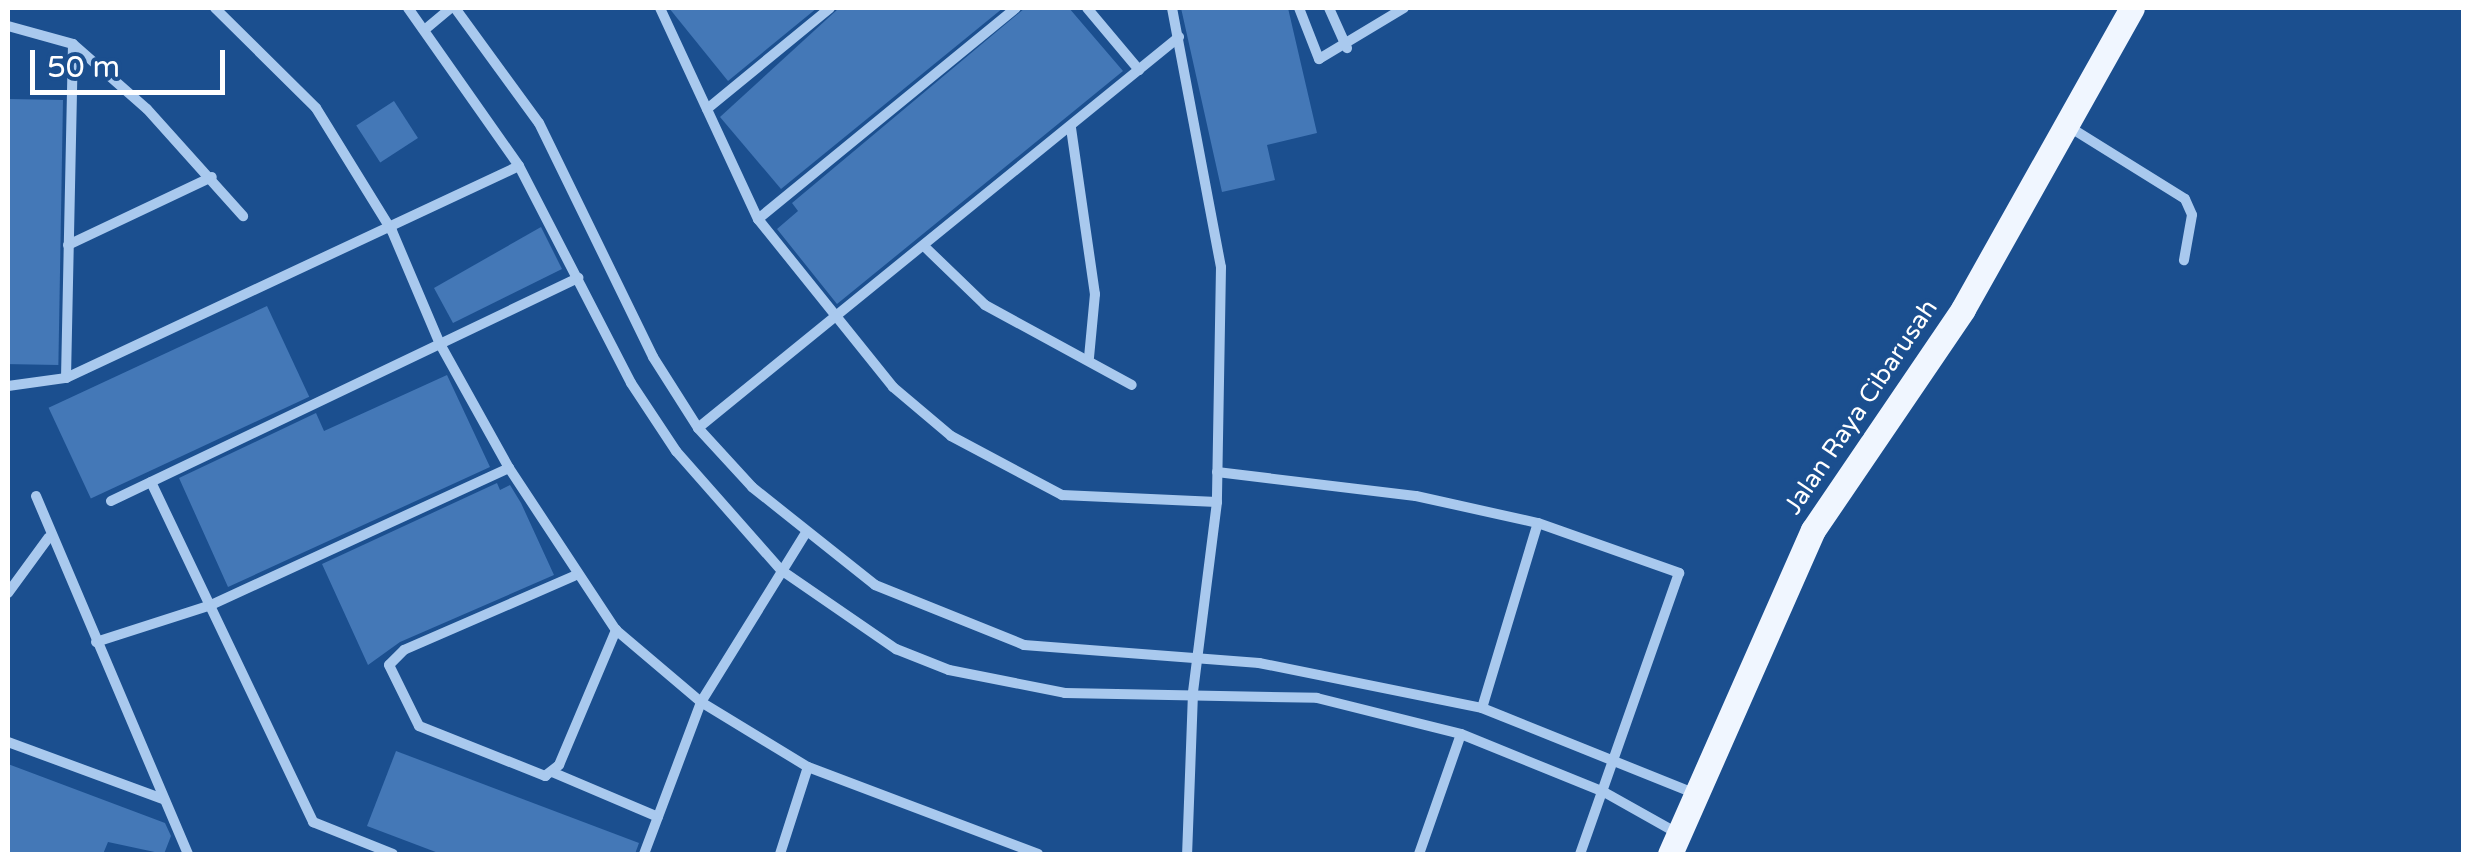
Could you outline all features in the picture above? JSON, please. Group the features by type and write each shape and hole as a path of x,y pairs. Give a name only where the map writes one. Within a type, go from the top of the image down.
{"main road":[{"name":"Jalan Raya Cibarusah","path":"1674,844 1693,793 1814,530 1963,310 2071,128 2132,8"}],"street":[{"path":"215,8 316,108 392,232 440,344 508,468 574,576 616,630 701,702 808,766 1038,854"},
{"path":"408,8 428,27 518,166 631,383 676,451 781,570 896,648 949,670 1064,693 1317,698 1462,734 1604,792 1674,844"},
{"path":"428,27 453,8 532,109 654,357 698,428 805,534 875,585 994,635 1080,653 1316,672 1482,708 1693,793"},
{"path":"660,8 758,219 835,324 951,436 1062,495 1217,502"},
{"path":"706,109 830,8"},
{"path":"758,219 1016,8"},
{"path":"1087,8 1139,70"},
{"path":"1172,8 1221,266 1217,502 1193,693 1187,854"},
{"path":"1299,8 1313,56 1347,48 1404,8"},
{"path":"1329,8 1347,48"},
{"path":"8,26 73,44 212,177 243,216"},
{"path":"698,428 835,324 1179,37"},
{"path":"66,378 73,44"},
{"path":"1071,128 1094,294 1090,358"},
{"path":"2071,128 2186,199 2192,215 2184,260"},
{"path":"8,386 66,378 392,232 518,166"},
{"path":"68,245 212,177"},
{"path":"926,248 985,305 1090,358 1132,385"},
{"path":"111,501 578,278"},
{"path":"96,642 211,605 508,468"},
{"path":"1217,472 1284,474 1538,523 1679,574 1616,764 1580,854"},
{"path":"151,482 313,822 393,854"},
{"path":"36,496 49,537 188,854"},
{"path":"1482,708 1538,523"},
{"path":"644,854 701,702 805,534"},
{"path":"8,593 49,537"},
{"path":"574,576 404,650 389,665 403,702 437,738 524,773 552,772 658,817"},
{"path":"552,772 616,630"},
{"path":"1419,854 1462,734"},
{"path":"8,742 164,799"},
{"path":"780,854 808,766"},
{"path":"173,854 181,839"}],"building":[{"path":"669,8 817,8 728,81"},
{"path":"839,8 1003,8 781,189 720,117"},
{"path":"1025,8 1069,8 1123,71 837,304 777,229 798,211 792,203"},
{"path":"1181,8 1288,8 1317,133 1267,145 1275,180 1222,192"},
{"path":"8,99 63,100 58,365 8,364"},
{"path":"394,101 418,138 380,162 356,126"},
{"path":"541,227 562,269 453,323 434,288"},
{"path":"267,306 309,397 91,498 49,408"},
{"path":"447,375 490,467 228,587 179,478 316,413 324,431"},
{"path":"497,483 500,490 510,485 554,575 400,642 368,665 322,564"},
{"path":"396,751 639,843 635,854 441,854 367,826"},
{"path":"8,764 165,823 171,836 164,854 108,842 103,854 8,854"}]}
